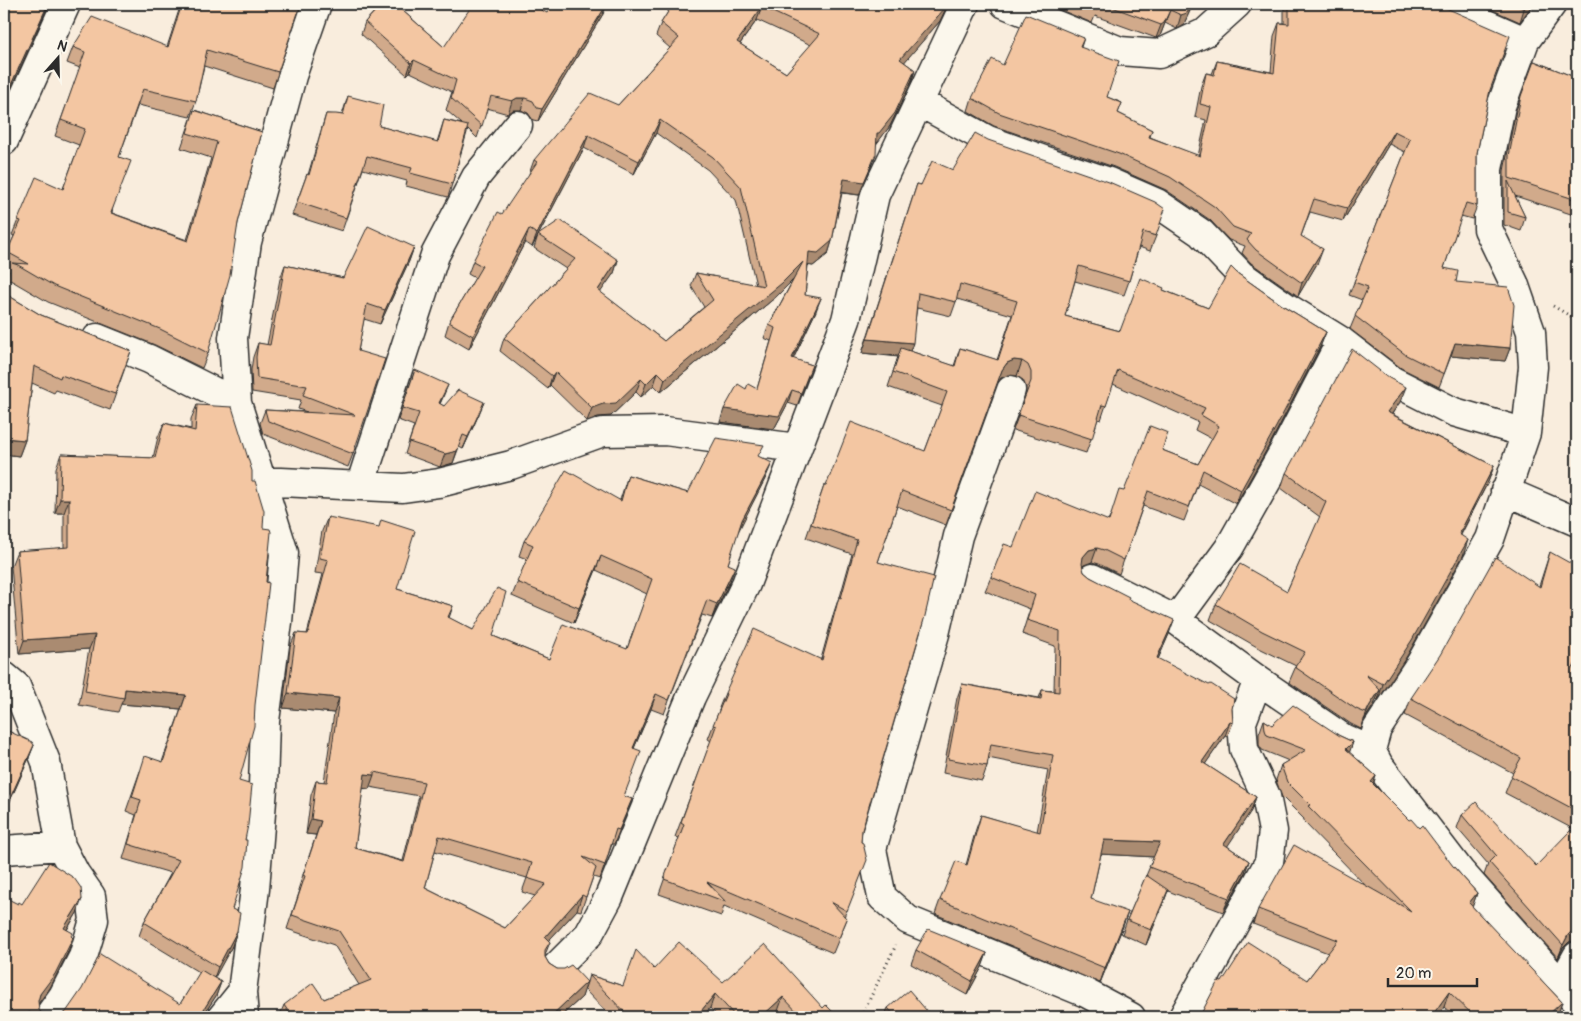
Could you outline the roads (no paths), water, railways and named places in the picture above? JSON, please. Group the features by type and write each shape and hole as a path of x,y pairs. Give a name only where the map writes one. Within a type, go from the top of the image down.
{"street":[{"path":"4,141 66,4"},
{"path":"222,1017 243,1005 255,889 266,721 284,553 237,403 233,338 247,242 292,76 317,4"},
{"path":"555,968 589,934 609,897 691,697 746,584 846,320 875,195 965,4"},
{"path":"1005,4 1120,51 1159,54 1206,32 1237,4"},
{"path":"1441,4 1525,41"},
{"path":"1371,750 1377,729 1420,664 1490,539 1526,433 1533,367 1531,332 1514,283 1488,229 1488,169 1501,106 1525,41 1552,4"},
{"path":"919,102 988,140 1109,182 1157,203 1201,234 1241,275 1286,307 1341,340 1393,381 1454,412 1526,433"},
{"path":"360,486 435,255 476,177 518,125"},
{"path":"77,330 149,359 237,403"},
{"path":"1176,620 1229,548 1285,449 1341,340"},
{"path":"1011,390 958,536 935,634 872,849 882,897 908,920 1086,993 1131,1017"},
{"path":"262,481 403,488 439,483 511,465 603,432 665,431 797,448"},
{"path":"1506,491 1577,522"},
{"path":"1092,578 1176,620 1258,680 1343,738 1371,750 1379,765 1460,870 1569,994"},
{"path":"4,676 16,686 46,762 61,846 75,873 91,896 94,920 83,957 63,996 48,1017"},
{"path":"1183,1017 1268,862 1273,831 1266,796 1244,749 1242,722 1258,680"},
{"path":"4,850 61,846"},
{"path":"1569,994 1577,956"}]}
